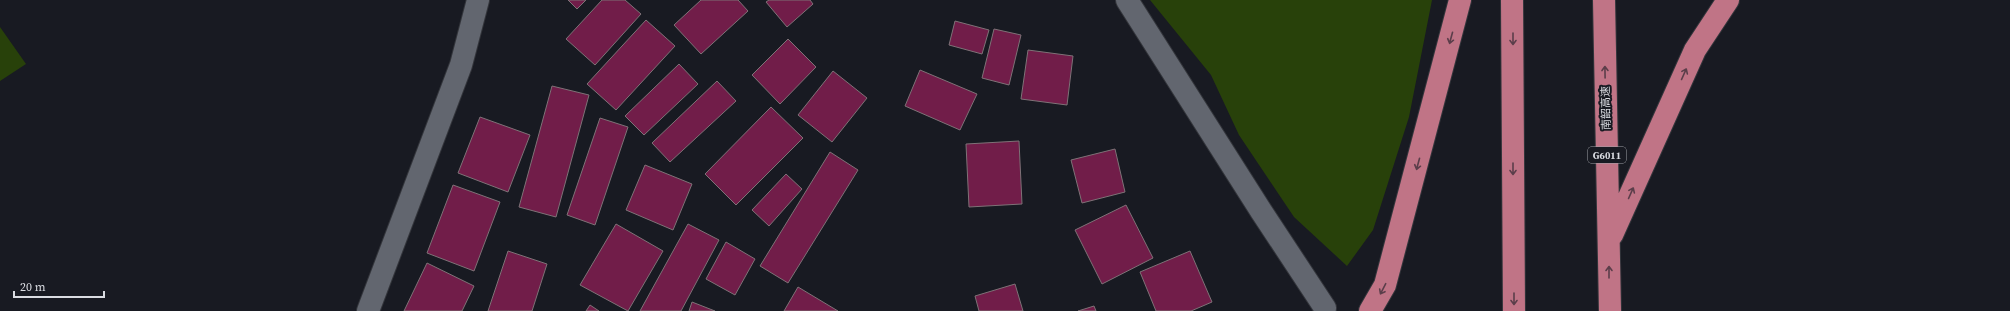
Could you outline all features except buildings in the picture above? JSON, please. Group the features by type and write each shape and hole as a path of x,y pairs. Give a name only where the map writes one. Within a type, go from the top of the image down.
{"highway":[{"path":"1370,311 1385,285 1460,0"},
{"path":"1512,0 1514,311"},
{"name":"南韶高速","path":"1604,0 1610,311"},
{"path":"1609,242 1695,50 1728,0"}],"street":[{"path":"368,311 461,65 478,0"},
{"path":"1127,0 1261,211 1325,308"}],"green space":[{"path":"1150,0 1432,0 1409,117 1373,230 1347,266 1294,217 1239,135 1211,75"},
{"path":"0,27 26,64 0,81"}]}
